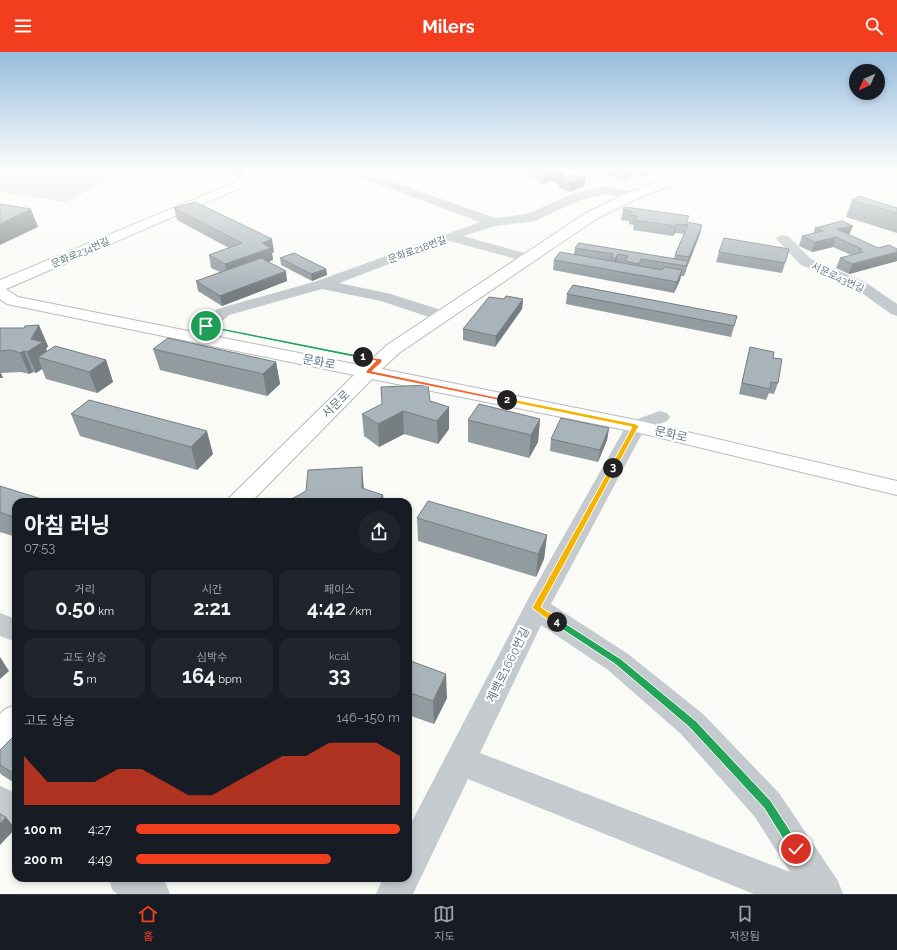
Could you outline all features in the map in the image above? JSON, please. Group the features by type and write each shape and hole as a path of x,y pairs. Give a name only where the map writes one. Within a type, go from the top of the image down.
{"main road":[{"name":"문화로234번길","path":"0,286 178,210"},
{"name":"서문로","path":"242,498 374,366 393,349 527,258 601,210"},
{"name":"문화로","path":"0,292 29,290 206,326 374,366 897,473"},
{"name":"문화로","path":"0,292 13,301 374,366 588,401 648,421 897,488"},
{"path":"0,735 12,723"}],"street":[{"path":"461,210 494,222"},
{"name":"문화로218번길","path":"206,326 224,312 322,284 475,227 494,222 530,218 548,210"},
{"path":"451,236 527,258"},
{"name":"서문로43번길","path":"783,239 806,262 860,285 897,311"},
{"path":"322,284 385,297 441,316"},
{"path":"881,299 897,298"},
{"name":"계백로1660번길","path":"412,858 536,608 648,421"},
{"path":"536,608 618,662 692,724 767,804 825,894"},
{"path":"0,624 12,629"},
{"path":"460,760 800,894"},
{"path":"0,802 12,810"},
{"path":"132,882 152,894"},
{"path":"394,894 400,882"}],"building":[{"path":"0,210 28,210 0,224"},
{"path":"178,210 212,210 272,239 262,243 271,248 225,264 209,255 242,243"},
{"path":"624,210 648,210 689,216 686,222 702,225 689,257 675,255 688,225 676,224 675,226 635,220 637,216 630,215 632,212"},
{"path":"888,210 897,210 897,213"},
{"path":"842,221 853,226 837,229 878,248 889,245 897,249 897,252 852,264 840,258 863,252 858,250 862,249 836,237 815,242 802,236 823,231 815,228"},
{"path":"724,238 789,249 785,263 719,252"},
{"path":"579,243 688,261 686,266 641,259 639,264 625,261 628,256 618,254 615,259 611,258 613,254 575,248"},
{"path":"560,252 662,270 664,267 682,270 677,282 554,260"},
{"path":"294,253 326,269 311,274 280,258"},
{"path":"261,258 286,271 220,296 196,281"},
{"path":"573,285 737,316 734,326 567,294"},
{"path":"506,296 523,299 496,336 463,329 489,297 504,299"},
{"path":"39,325 31,339 43,342 27,352 24,351 20,353 12,350 0,351 0,328 24,328 25,326"},
{"path":"168,338 276,362 263,374 153,349"},
{"path":"55,346 106,360 89,372 38,357"},
{"path":"750,347 774,352 773,358 782,359 778,383 771,382 770,389 742,383"},
{"path":"428,385 430,401 449,407 437,421 403,411 378,424 362,414 382,404 381,387"},
{"path":"89,400 207,431 191,447 71,414"},
{"path":"479,404 540,419 531,435 468,420"},
{"path":"561,418 609,428 600,450 551,439"},
{"path":"362,467 362,488 383,495 381,498 293,498 306,491 308,470"},
{"path":"0,486 38,498 12,498 12,516 0,512"},
{"path":"428,501 547,535 538,554 417,518"},
{"path":"412,661 446,674 433,701 412,693"},
{"path":"12,738 12,772 0,765 0,750"},
{"path":"0,814 6,817 0,824"}],"route":[{"path":"206,326 380,361 368,372 636,426 536,608 618,662 692,724 767,804 796,849"}]}
